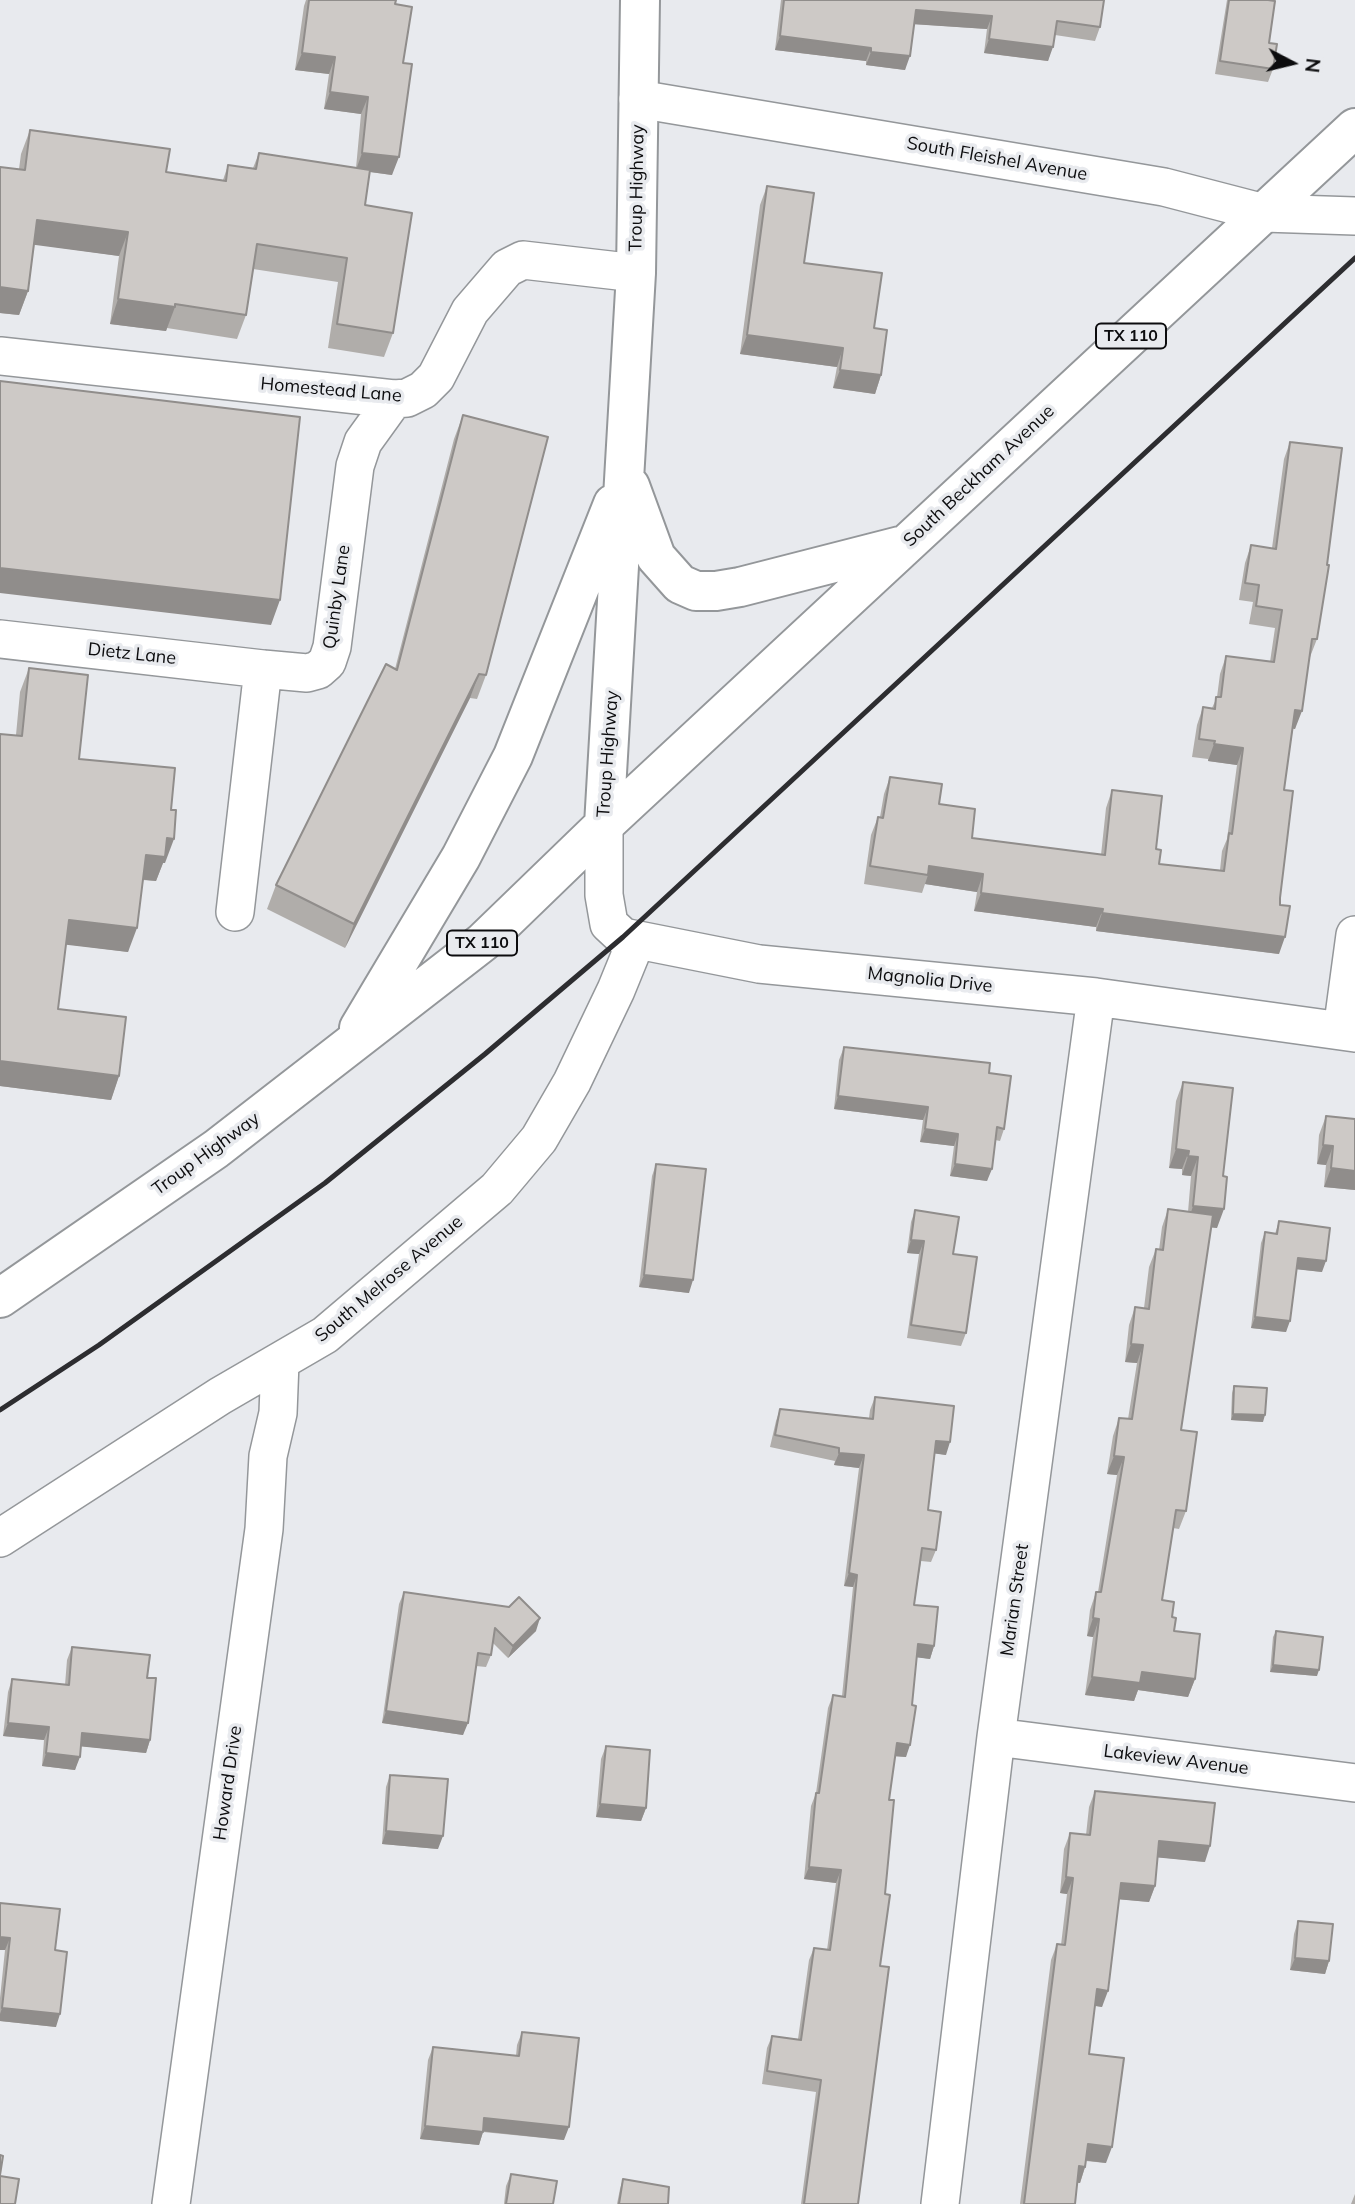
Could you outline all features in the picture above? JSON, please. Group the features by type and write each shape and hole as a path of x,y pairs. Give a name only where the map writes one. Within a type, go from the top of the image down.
{"main road":[{"name":"Troup Highway","path":"0,1298 216,1149 483,942 604,825 636,273 640,0"},
{"name":"South Beckham Avenue","path":"604,825 1355,128"},
{"path":"626,473 656,557 680,584 696,591 740,587 906,544"},
{"path":"348,1047 461,857 513,756 626,473"}],"street":[{"name":"South Fleishel Avenue","path":"638,99 1164,187 1264,214 1355,216"},
{"name":"Homestead Lane","path":"0,356 394,399 407,398 423,390 436,377 470,311 507,268 523,260 636,273"},
{"name":"Quinby Lane","path":"263,669 307,673 318,670 327,662 332,647 355,466 363,442 394,399"},
{"name":"Dietz Lane","path":"0,639 263,669"},
{"path":"235,912 263,669"},
{"name":"Magnolia Drive","path":"604,825 604,895 609,924 623,937 636,941 759,964 1096,997 1348,1032"},
{"path":"1348,1032 1355,935"},
{"name":"South Melrose Avenue","path":"0,1538 220,1396 325,1335 497,1189 539,1139 572,1082 636,941"},
{"name":"Marian Street","path":"940,2204 996,1737 1096,997"},
{"name":"Howard Drive","path":"171,2204 264,1529 268,1456 278,1413 280,1362"},
{"name":"Lakeview Avenue","path":"996,1737 1355,1783"}],"building":[{"path":"309,0 396,0 395,4 412,7 403,63 412,64 399,157 362,153 368,97 330,92 335,57 302,53"},
{"path":"784,0 1104,0 1100,27 1057,21 1053,47 989,39 992,16 916,10 910,56 780,36"},
{"path":"1229,0 1275,1 1269,43 1277,44 1273,69 1220,61"},
{"path":"30,130 170,149 166,172 226,181 228,165 256,169 259,153 370,170 365,205 412,213 393,333 337,324 347,258 257,244 246,315 175,304 175,307 118,299 128,232 37,220 28,291 0,287 0,167 25,170"},
{"path":"767,186 814,193 804,263 882,273 874,328 887,330 881,375 840,370 843,348 747,335"},
{"path":"0,381 300,417 280,600 0,568"},
{"path":"463,415 548,437 486,675 479,674 354,924 276,885 386,664 397,670"},
{"path":"1290,442 1342,448 1329,565 1317,639 1312,639 1302,711 1295,710 1284,790 1293,791 1280,898 1280,905 1290,906 1285,937 1102,913 1103,909 981,893 983,874 929,866 928,875 870,866 878,817 883,818 890,777 942,784 939,804 975,809 972,838 1105,855 1112,790 1162,796 1156,849 1161,850 1159,864 1224,871 1229,833 1232,834 1243,748 1199,739 1203,707 1215,709 1216,697 1221,697 1226,656 1274,662 1282,610 1256,606 1259,585 1245,583 1251,545 1276,549"},
{"path":"29,668 88,675 79,759 175,768 171,810 176,810 174,839 167,838 165,857 146,855 137,928 69,920 58,1009 126,1017 119,1076 0,1061 0,734 22,736"},
{"path":"844,1047 990,1063 989,1073 1011,1076 1004,1129 997,1127 992,1169 955,1164 958,1134 925,1129 928,1107 838,1096"},
{"path":"1183,1082 1233,1088 1223,1176 1227,1177 1224,1209 1193,1206 1198,1157 1188,1156 1189,1151 1176,1149"},
{"path":"1326,1116 1355,1119 1355,1171 1331,1168 1333,1146 1323,1145"},
{"path":"656,1164 706,1169 693,1280 644,1275"},
{"path":"1168,1209 1213,1215 1181,1430 1197,1432 1186,1511 1176,1510 1162,1600 1174,1602 1174,1631 1200,1634 1195,1679 1142,1672 1140,1683 1092,1677 1099,1619 1093,1618 1096,1592 1101,1592 1124,1457 1114,1456 1119,1418 1132,1419 1143,1345 1131,1344 1135,1307 1149,1309 1156,1249 1163,1250"},
{"path":"915,1210 959,1217 953,1254 977,1257 966,1333 911,1325 924,1241 911,1240"},
{"path":"1279,1221 1330,1228 1326,1261 1298,1258 1290,1321 1255,1317 1265,1232 1277,1234"},
{"path":"1234,1386 1267,1388 1265,1415 1233,1414"},
{"path":"875,1397 954,1406 950,1442 936,1441 928,1510 941,1512 936,1550 922,1548 914,1605 938,1607 934,1646 918,1644 912,1705 916,1706 910,1745 897,1743 889,1800 894,1800 885,1894 890,1895 880,1966 889,1967 858,2204 804,2204 821,2080 767,2071 772,2036 801,2040 814,1948 830,1950 841,1870 809,1867 816,1793 819,1793 833,1695 845,1697 857,1575 849,1573 864,1455 839,1453 839,1448 775,1435 780,1409 873,1419"},
{"path":"404,1592 509,1607 519,1597 540,1618 513,1646 495,1628 491,1655 478,1653 468,1723 386,1711"},
{"path":"1276,1631 1323,1637 1319,1670 1273,1665"},
{"path":"72,1647 150,1655 147,1678 156,1678 150,1740 82,1733 80,1757 46,1753 49,1727 8,1723 12,1679 69,1685"},
{"path":"606,1746 650,1750 646,1808 600,1804"},
{"path":"390,1775 448,1779 443,1836 386,1831"},
{"path":"1095,1791 1215,1803 1210,1846 1159,1841 1155,1886 1121,1883 1108,1991 1097,1989 1089,2054 1124,2058 1112,2147 1088,2144 1085,2167 1079,2166 1075,2204 1024,2204 1057,1944 1065,1945 1073,1878 1066,1877 1070,1833 1090,1835"},
{"path":"0,1903 60,1909 55,1950 67,1952 60,2014 2,2008 10,1938 0,1937"},
{"path":"1298,1921 1333,1924 1329,1961 1295,1958"},
{"path":"522,2032 579,2038 569,2127 484,2118 483,2132 425,2126 433,2047 519,2056"},
{"path":"511,2174 557,2181 553,2204 506,2204"},
{"path":"0,2176 19,2179 15,2204 0,2204"},
{"path":"623,2179 669,2187 668,2204 619,2204"}],"railway":[{"path":"0,1410 99,1345 325,1183 485,1054 623,937 1355,258"}]}
